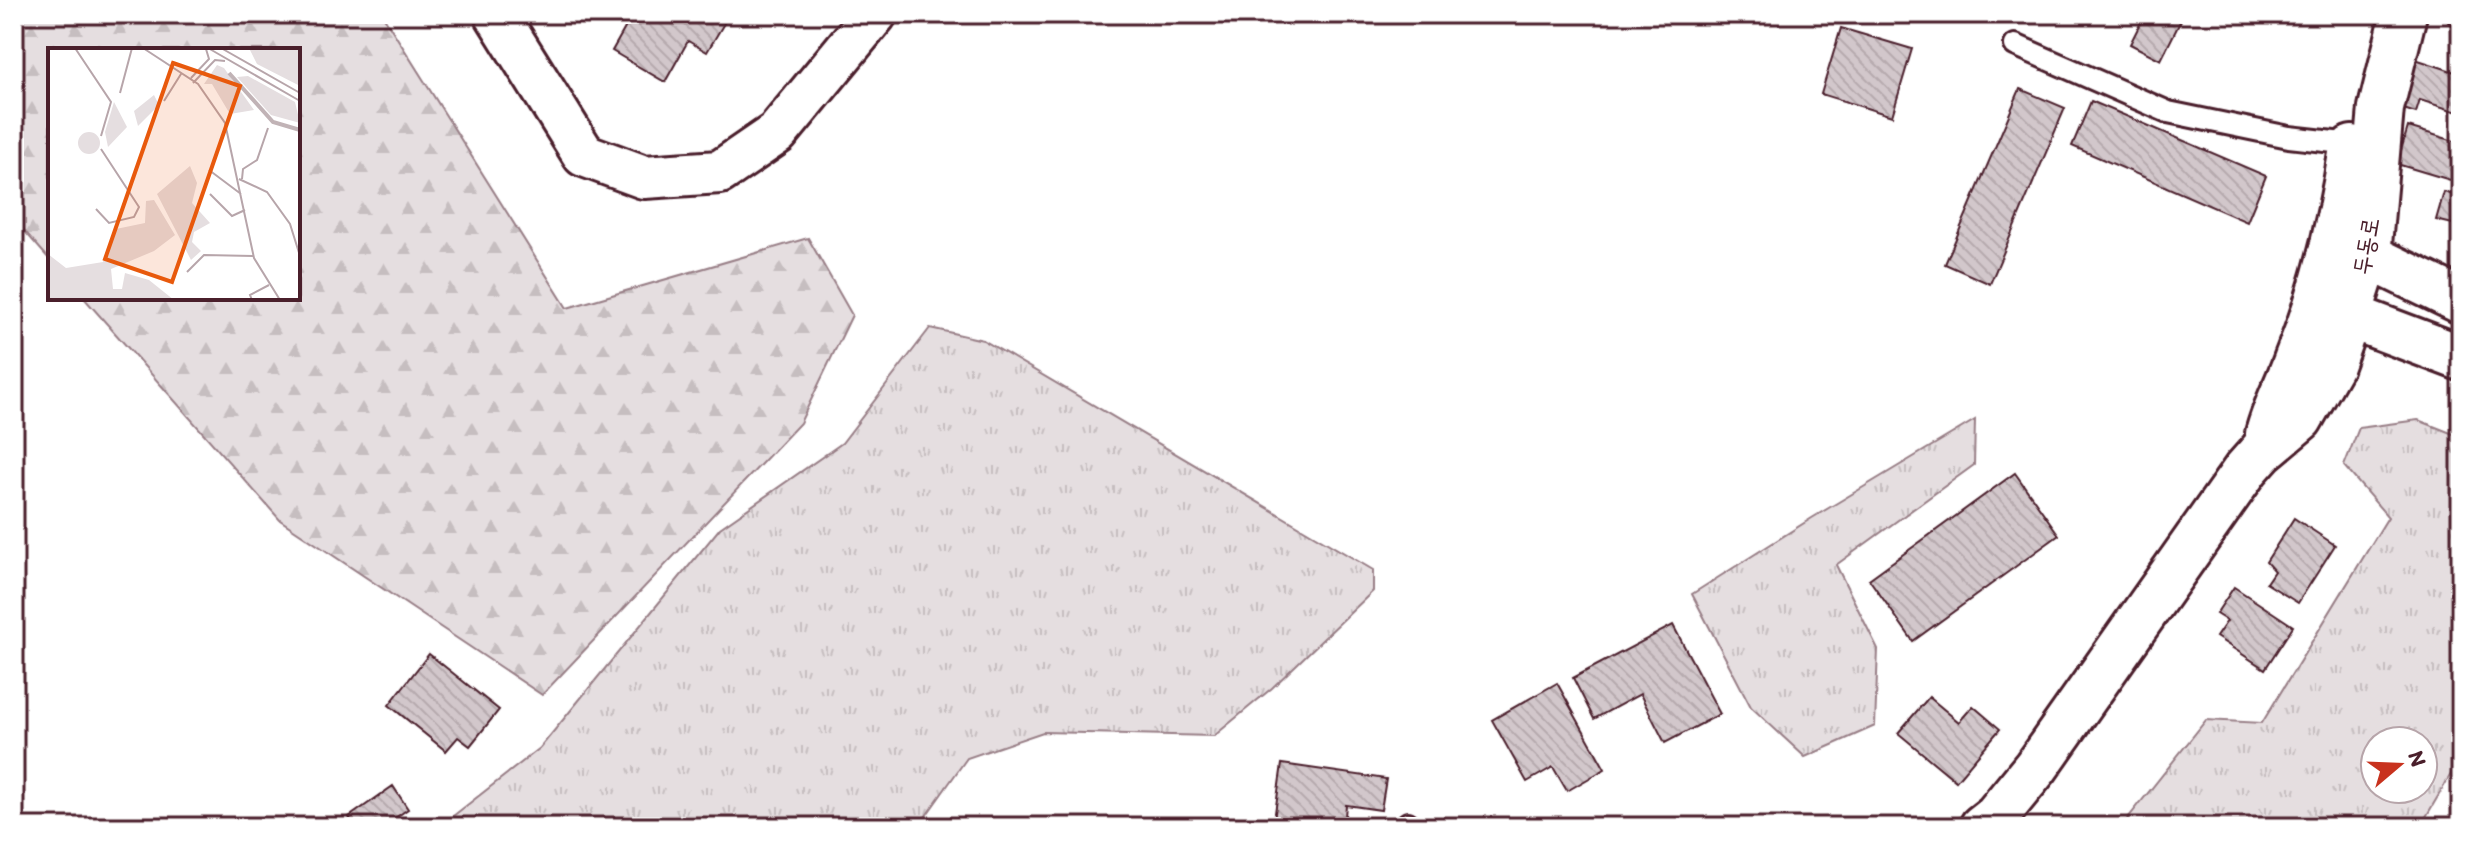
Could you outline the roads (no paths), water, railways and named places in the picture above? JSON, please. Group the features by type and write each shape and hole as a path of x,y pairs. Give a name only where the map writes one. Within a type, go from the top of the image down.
{"street":[{"path":"496,14 584,155 644,177 720,172 777,133 875,14"},
{"name":"두동로","path":"1982,827 1996,816 2036,767 2246,469 2300,419 2331,365 2332,309 2350,250 2373,211 2365,141 2381,14"},
{"name":"두동로","path":"2350,250 2345,197 2365,141 2381,108 2404,14"},
{"path":"2373,211 2378,232 2409,277"},
{"path":"2350,250 2461,301"},
{"path":"2332,309 2461,358"},
{"name":"두동로","path":"2262,451 2275,408 2298,358 2332,309"},
{"path":"2331,365 2347,351 2404,337"}],"lane":[{"path":"2015,45 2168,112 2289,137 2365,141"}]}
